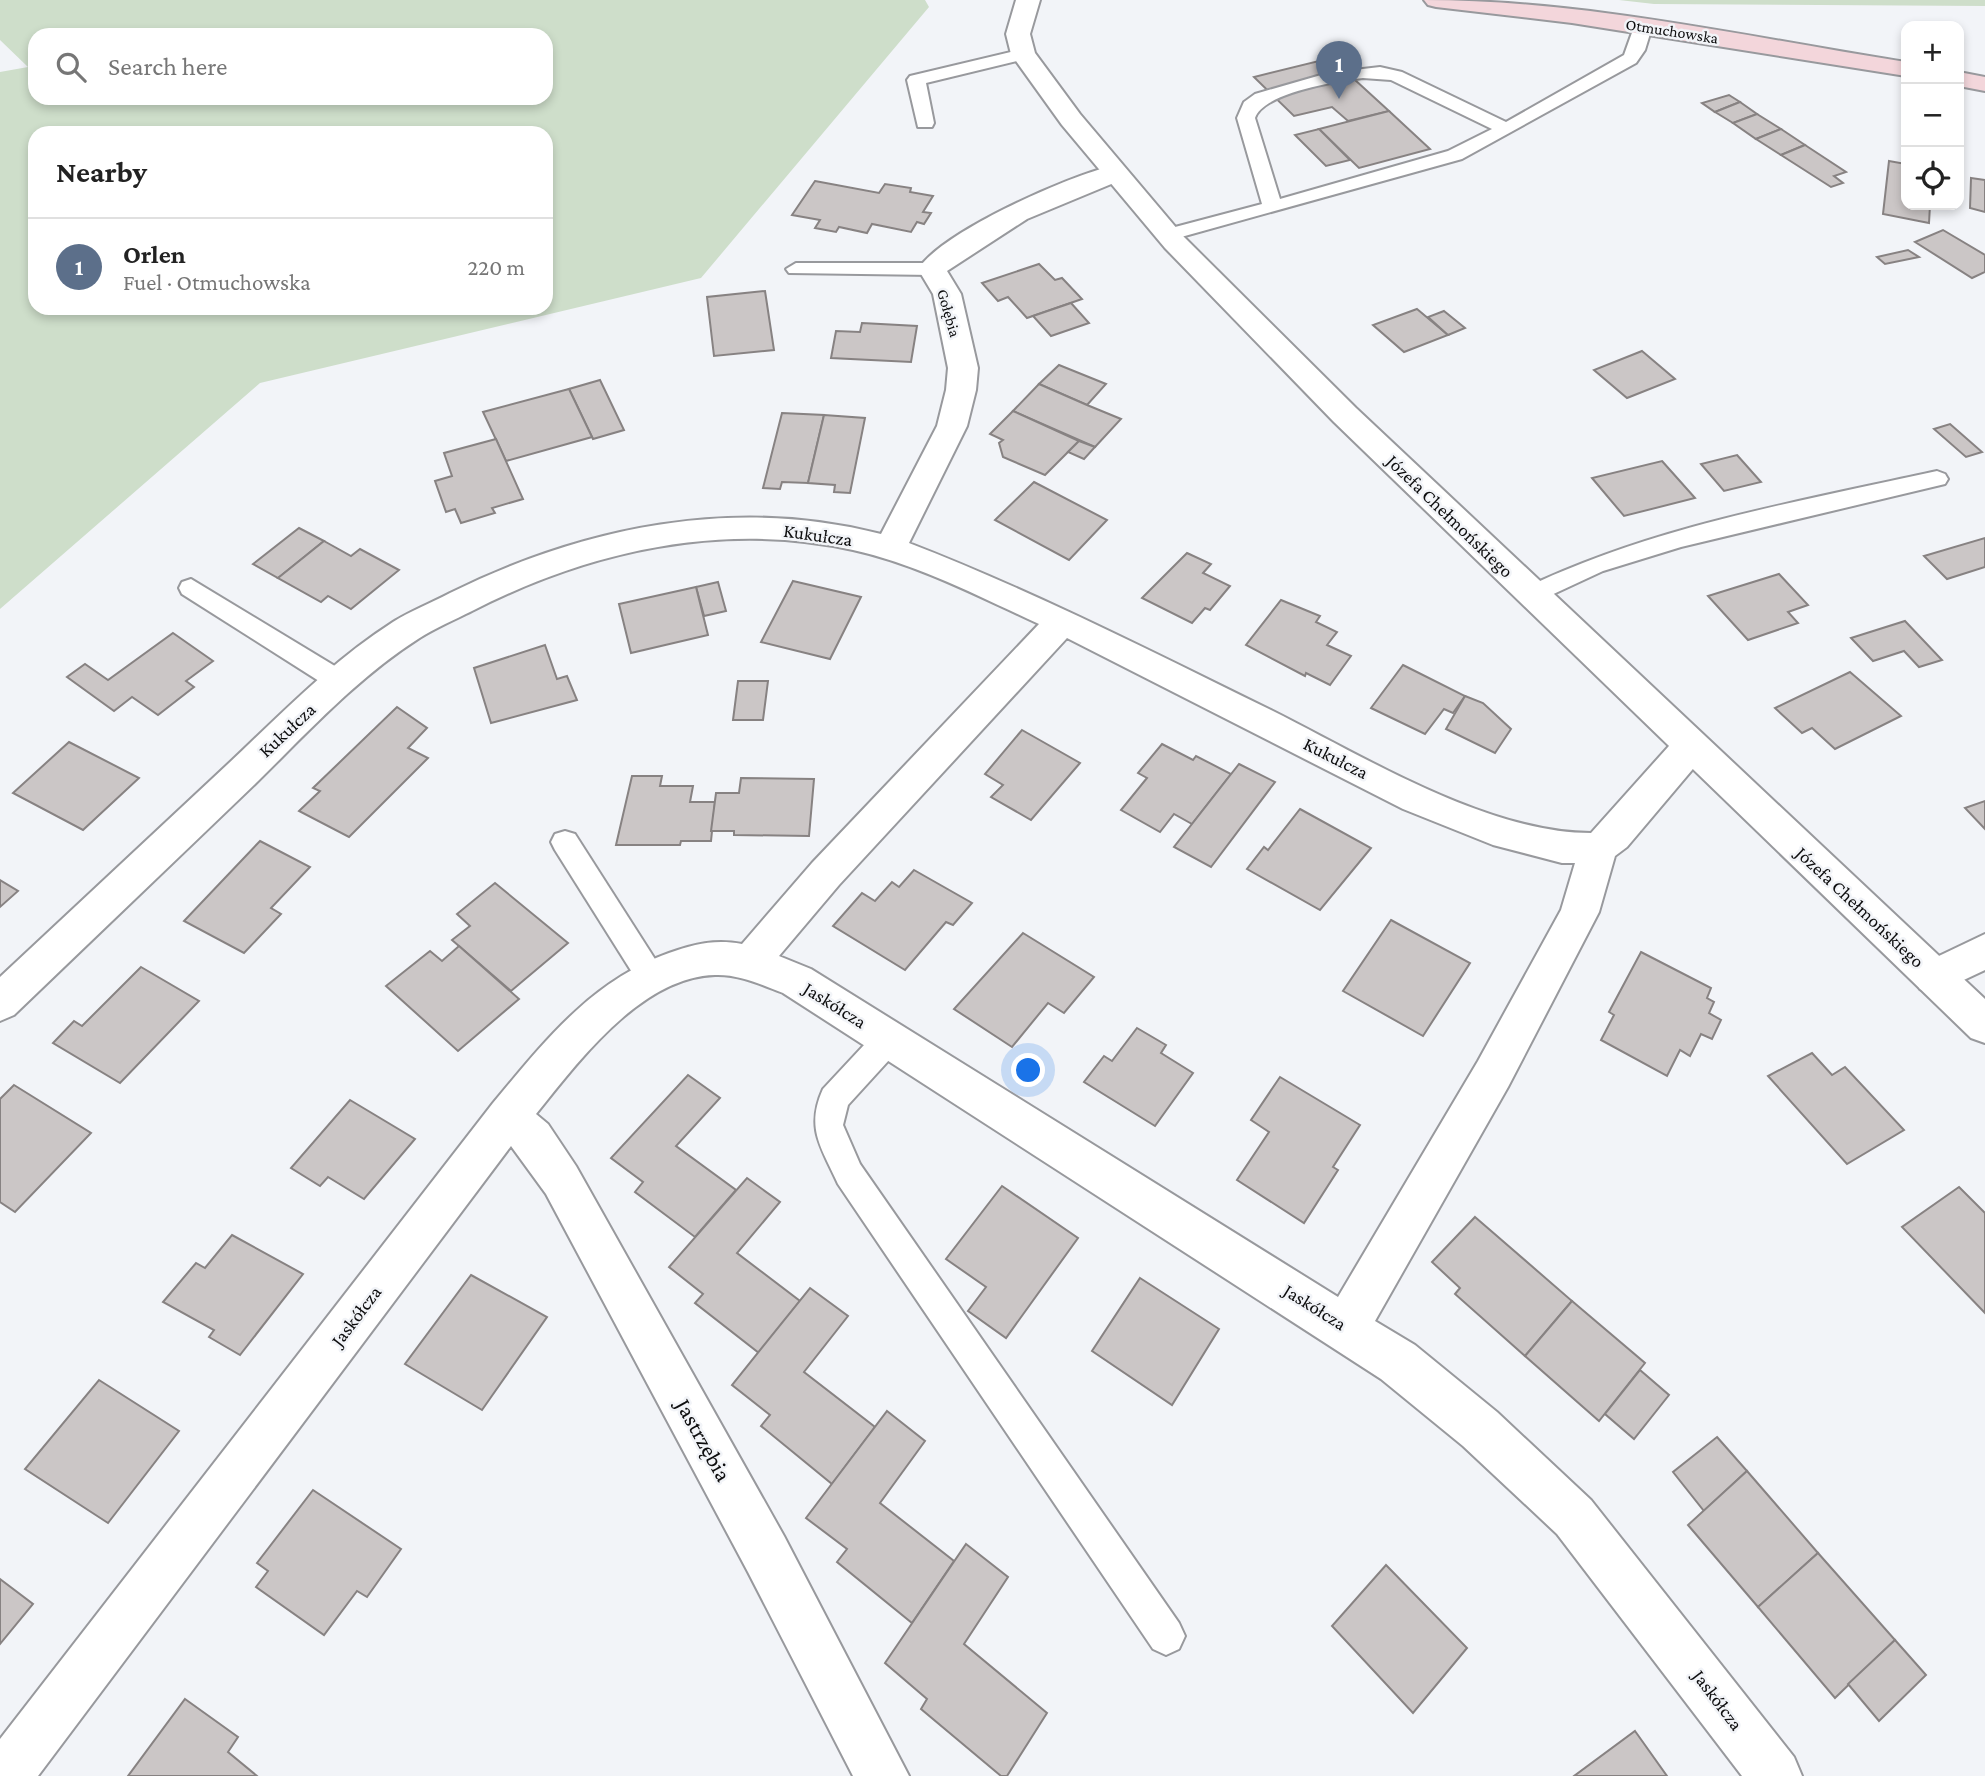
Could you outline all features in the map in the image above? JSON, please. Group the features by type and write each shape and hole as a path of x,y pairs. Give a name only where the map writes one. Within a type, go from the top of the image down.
{"main road":[{"name":"Otmuchowska","path":"1436,0 1643,27 1901,68"},
{"path":"1964,80 1985,84"}],"street":[{"path":"1023,54 1018,34 1025,8 1048,0"},
{"name":"Józefa Chełmońskiego","path":"1023,54 1112,174 1167,235 1324,396 1985,1025"},
{"name":"Gołębia","path":"890,548 952,426 961,390 963,368 947,294 932,269 998,223 1069,188 1112,174"},
{"name":"Kukułcza","path":"0,1003 339,681 406,630 443,609 522,574 602,546 658,534 741,527 839,537 890,548 994,589 1062,621 1416,799 1493,830 1562,848 1598,848"},
{"path":"751,962 798,902 1002,690 1062,621"},
{"path":"1346,1327 1493,1074 1580,912 1598,848 1614,836 1690,747"},
{"name":"Józefa Chełmońskiego","path":"1934,976 1985,951"},
{"name":"Jaskółcza","path":"5,1776 508,1117 591,1018 619,995 650,976 717,957 751,962 797,981 1398,1362 1480,1429 1574,1517 1776,1776"},
{"name":"Jastrzębia","path":"508,1117 533,1138 561,1180 766,1554 882,1776"}],"lane":[{"path":"1167,235 1455,155 1507,129 1630,59 1636,50 1643,27"},
{"path":"925,123 916,80 1023,54"},
{"path":"1273,207 1246,118 1250,106 1261,98 1360,72 1379,71 1396,76 1507,129"},
{"path":"796,269 932,269"},
{"path":"1532,595 1592,566 1642,550 1757,520 1937,479"},
{"path":"191,588 339,681"},
{"path":"565,842 650,976"},
{"path":"889,1038 834,1099 828,1125 849,1174 1166,1636"}],"green space":[{"path":"0,0 925,0 929,7 701,278 553,313 553,126 28,126 28,315 546,315 260,383 0,609 0,72 28,67 0,40"},
{"path":"1619,0 1985,0 1985,6 1654,4"}],"building":[{"path":"1331,58 1389,111 1348,121 1332,107 1294,116 1254,77"},
{"path":"1729,95 1740,102 1715,112 1702,103"},
{"path":"1740,102 1757,114 1733,123 1715,112"},
{"path":"1389,111 1430,149 1359,168 1319,129"},
{"path":"1757,114 1781,129 1756,139 1733,123"},
{"path":"1319,129 1350,160 1326,166 1295,135"},
{"path":"1781,129 1805,145 1781,155 1756,139"},
{"path":"1805,145 1846,172 1834,176 1843,183 1831,187 1781,155"},
{"path":"1889,161 1901,163 1901,210 1930,210 1929,223 1883,214"},
{"path":"1971,178 1985,180 1985,212 1970,208"},
{"path":"815,181 879,193 885,184 911,188 910,192 933,196 923,212 931,213 924,224 917,222 911,232 872,224 867,233 839,227 836,232 815,228 820,220 792,215"},
{"path":"1943,230 1985,255 1985,272 1972,278 1915,242"},
{"path":"1908,250 1919,257 1885,264 1877,257"},
{"path":"1039,264 1055,280 1062,278 1082,299 1027,318 1008,297 998,301 982,283"},
{"path":"765,291 774,350 714,356 707,297"},
{"path":"1071,303 1089,323 1051,336 1033,316"},
{"path":"1417,309 1448,335 1404,352 1373,325"},
{"path":"1444,311 1465,328 1448,335 1428,317"},
{"path":"862,323 917,326 911,362 831,358 836,331 860,332"},
{"path":"1642,351 1675,379 1627,398 1594,370"},
{"path":"1059,365 1106,384 1087,405 1039,384"},
{"path":"600,380 624,430 593,439 569,389"},
{"path":"1039,384 1121,419 1095,447 1013,411"},
{"path":"569,389 592,437 506,461 483,412"},
{"path":"1013,411 1079,441 1045,475 1003,457 999,443 1003,440 990,434"},
{"path":"782,413 824,415 808,483 782,482 780,489 763,488"},
{"path":"824,415 865,418 850,493 834,492 835,485 808,483"},
{"path":"1950,424 1982,452 1966,457 1934,429"},
{"path":"496,439 523,499 492,508 495,513 461,523 455,509 446,512 435,481 452,476 444,453"},
{"path":"1079,441 1095,447 1084,459 1068,452"},
{"path":"1737,455 1761,482 1724,491 1701,464"},
{"path":"1662,461 1695,498 1624,516 1592,478"},
{"path":"1034,482 1107,520 1069,560 995,520"},
{"path":"299,528 324,541 278,578 253,564"},
{"path":"1985,538 1985,567 1947,579 1924,556"},
{"path":"324,541 351,556 360,549 399,570 351,609 328,596 321,602 278,578"},
{"path":"1187,553 1211,564 1203,573 1230,586 1210,610 1205,608 1192,623 1142,598"},
{"path":"1779,574 1808,605 1788,612 1798,623 1748,640 1708,596"},
{"path":"793,581 861,597 830,659 761,642"},
{"path":"718,582 726,611 704,616 696,587"},
{"path":"696,587 708,635 631,653 619,604"},
{"path":"1281,600 1320,616 1316,622 1337,632 1327,645 1351,656 1330,685 1306,673 1305,676 1246,645"},
{"path":"1905,621 1942,660 1919,667 1904,651 1873,661 1851,638"},
{"path":"173,633 213,661 186,681 194,687 158,715 132,697 114,711 67,677 85,664 108,680"},
{"path":"545,645 557,679 567,676 577,700 491,723 474,668"},
{"path":"1403,665 1465,696 1453,713 1444,709 1425,734 1371,708"},
{"path":"1850,672 1901,716 1835,749 1812,728 1802,733 1775,708"},
{"path":"738,681 768,681 763,720 733,720"},
{"path":"1465,696 1483,703 1511,729 1495,753 1446,729"},
{"path":"397,707 427,728 408,748 428,758 349,837 299,811 320,791 313,788"},
{"path":"1022,730 1080,763 1031,820 991,797 1003,785 985,774"},
{"path":"69,742 139,778 83,830 13,793"},
{"path":"1162,744 1193,760 1196,756 1231,774 1192,824 1174,814 1160,832 1121,810 1147,778 1138,773"},
{"path":"1239,764 1275,782 1211,867 1174,847"},
{"path":"632,776 662,776 660,786 693,786 690,802 715,802 711,841 681,841 680,845 616,845"},
{"path":"741,778 814,779 809,836 734,835 734,831 711,831 716,793 739,793"},
{"path":"1985,801 1985,829 1965,808"},
{"path":"1300,809 1371,848 1320,910 1247,869 1264,847 1268,850"},
{"path":"260,841 310,867 271,908 281,914 244,953 184,921"},
{"path":"914,870 972,903 953,925 946,922 905,970 833,926 862,893 875,901 892,882 899,887"},
{"path":"0,880 18,891 0,907"},
{"path":"495,883 568,943 511,991 452,940 470,926 457,914"},
{"path":"1391,920 1470,963 1423,1036 1343,991"},
{"path":"1023,933 1094,977 1064,1013 1048,1003 1012,1047 954,1009"},
{"path":"459,946 519,999 458,1051 386,986 430,951 442,961"},
{"path":"1641,952 1711,988 1707,998 1714,1002 1709,1013 1721,1020 1712,1039 1701,1034 1690,1056 1680,1050 1667,1076 1601,1040 1614,1015 1609,1012"},
{"path":"141,967 199,1001 120,1083 53,1043 74,1021 82,1026"},
{"path":"1137,1028 1166,1045 1161,1053 1193,1073 1155,1126 1084,1082 1104,1056 1112,1061"},
{"path":"1812,1053 1832,1075 1845,1067 1904,1130 1847,1164 1768,1076"},
{"path":"688,1075 720,1098 676,1146 736,1190 695,1237 635,1192 643,1182 611,1158"},
{"path":"1280,1077 1360,1125 1333,1167 1338,1170 1304,1223 1237,1180 1269,1132 1251,1120"},
{"path":"14,1085 91,1133 15,1212 0,1202 0,1099"},
{"path":"350,1100 415,1139 364,1199 328,1177 320,1186 291,1168"},
{"path":"747,1178 780,1202 737,1253 800,1301 759,1353 695,1303 703,1294 669,1267"},
{"path":"1002,1186 1078,1238 1006,1338 968,1311 986,1287 946,1259"},
{"path":"1959,1187 1985,1213 1985,1313 1902,1227"},
{"path":"1475,1217 1572,1301 1525,1356 1455,1294 1460,1288 1432,1262"},
{"path":"232,1235 303,1274 240,1355 209,1337 214,1330 163,1302 196,1263 205,1268"},
{"path":"471,1275 547,1317 482,1410 405,1364"},
{"path":"1140,1278 1219,1329 1172,1405 1092,1351"},
{"path":"810,1288 848,1316 804,1372 875,1427 832,1484 761,1426 770,1415 732,1385"},
{"path":"1572,1301 1645,1363 1599,1421 1525,1356"},
{"path":"1640,1370 1669,1395 1634,1439 1605,1414"},
{"path":"99,1380 179,1431 108,1523 25,1469"},
{"path":"887,1411 925,1441 880,1503 954,1561 912,1623 837,1562 847,1549 806,1518"},
{"path":"1717,1437 1747,1471 1704,1511 1673,1472"},
{"path":"1747,1471 1818,1553 1758,1607 1688,1525"},
{"path":"313,1490 401,1549 367,1597 357,1591 324,1635 256,1587 268,1571 257,1563"},
{"path":"966,1544 1008,1577 964,1644 1047,1713 1007,1776 1001,1776 921,1709 927,1699 885,1663"},
{"path":"1818,1553 1895,1640 1835,1698 1758,1607"},
{"path":"1386,1565 1467,1648 1413,1713 1332,1626"},
{"path":"0,1579 33,1604 0,1644"},
{"path":"1895,1640 1926,1675 1879,1721 1848,1684"},
{"path":"185,1699 238,1737 228,1752 257,1776 128,1776"},
{"path":"1635,1731 1667,1776 1574,1776"}],"place":[{"name":"Orlen","path":"1339,99"}]}
